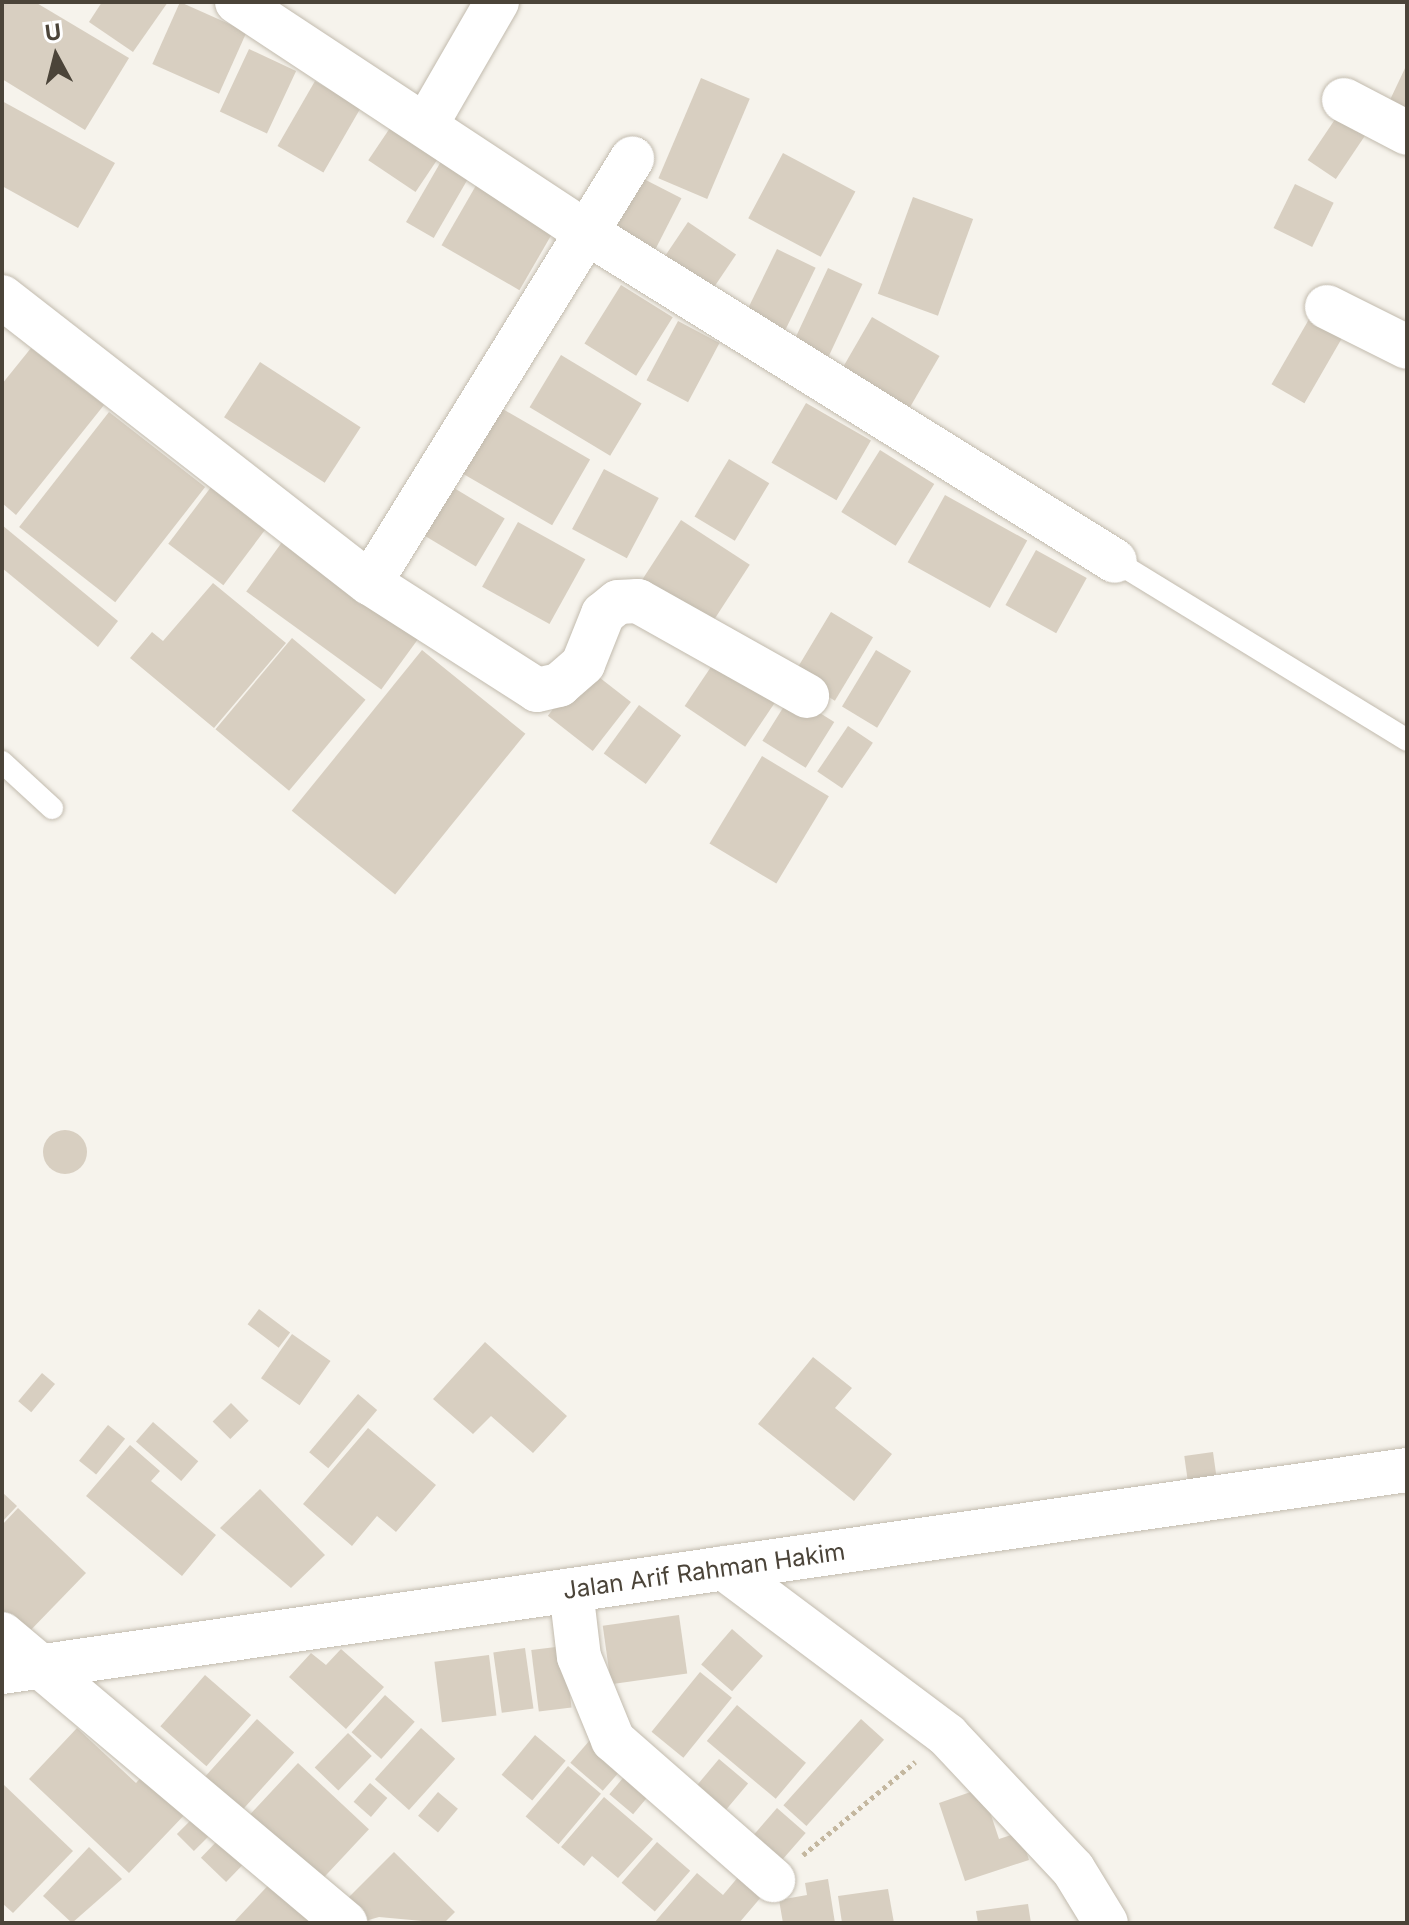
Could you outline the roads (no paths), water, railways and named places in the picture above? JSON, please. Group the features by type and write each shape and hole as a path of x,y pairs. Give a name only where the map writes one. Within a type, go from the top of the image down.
{"street":[{"path":"237,2 427,123 589,234 1115,561"},
{"path":"427,123 497,2"},
{"path":"1344,100 1407,133"},
{"path":"370,583 589,234 632,158"},
{"path":"2,297 370,583 537,690 559,685 583,664 603,614 618,602 638,601 807,696"},
{"path":"1327,307 1407,347"},
{"name":"Jalan Arif Rahman Hakim","path":"20,1669 1407,1470"},
{"path":"724,1568 947,1735 1073,1869 1106,1923"},
{"path":"571,1590 585,1680 613,1740 773,1880"},
{"path":"2,1634 20,1669 295,1874 345,1923"}],"lane":[{"path":"1115,561 1407,740"},
{"path":"2,762 52,808"}]}
